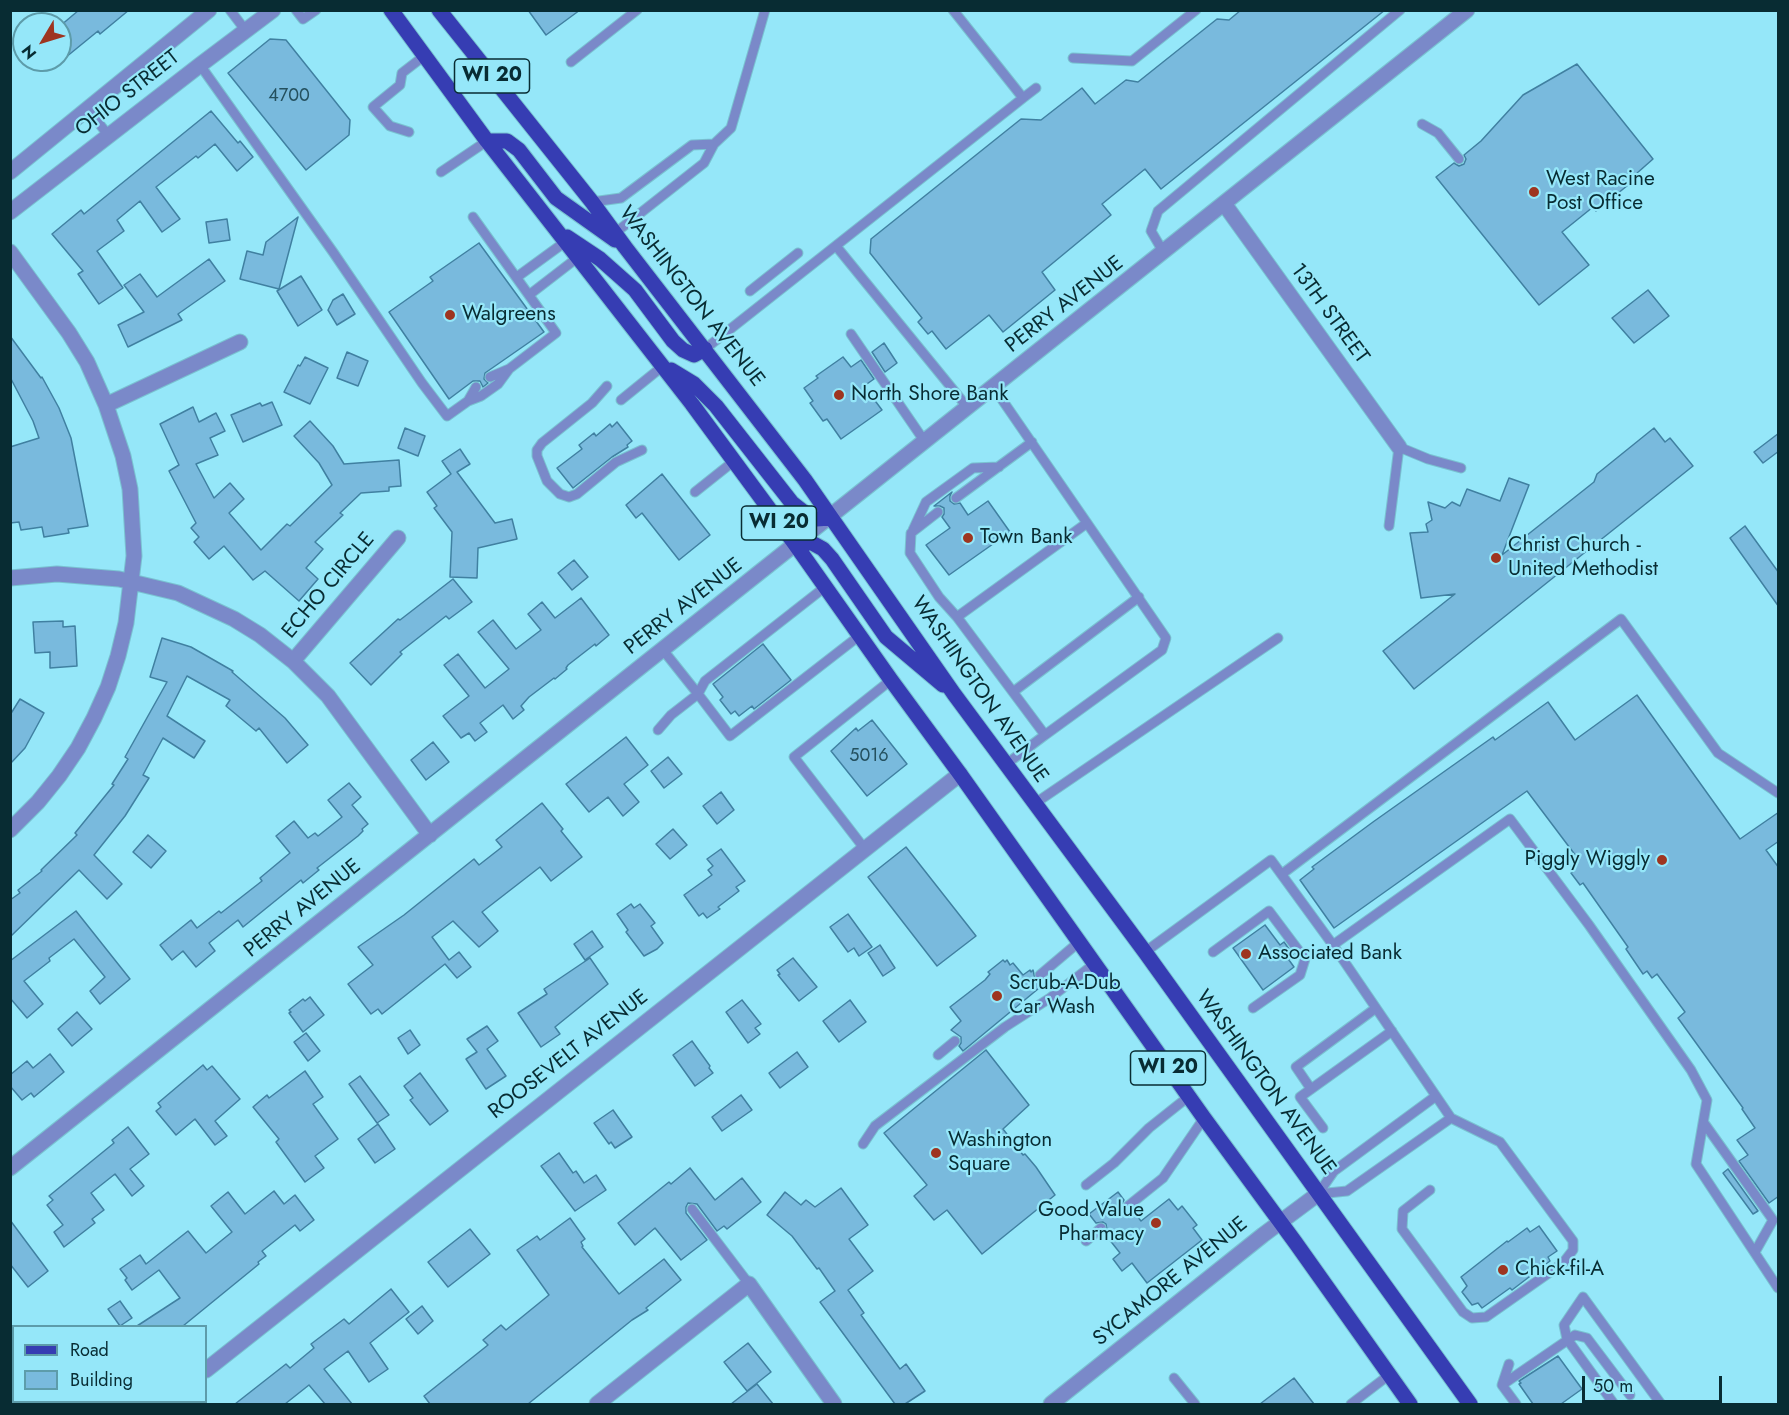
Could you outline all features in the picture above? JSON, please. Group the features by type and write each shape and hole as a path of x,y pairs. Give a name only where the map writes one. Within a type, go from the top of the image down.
{"main road":[{"name":"WI 20","path":"391,10 487,141 663,366 796,544 1410,1404"},
{"name":"WASHINGTON AVENUE","path":"439,10 592,202 624,247 805,480 1005,765 1145,952 1470,1404"},
{"path":"487,141 507,141 519,150 556,198 624,247"},
{"path":"554,228 600,260 635,290 683,351 694,355 705,349"},
{"path":"663,366 694,384 716,406 792,502 816,519 831,518"},
{"path":"796,544 812,543 823,549 886,637 954,694"}],"street":[{"name":"OHIO STREET","path":"10,172 209,10"},
{"name":"OHIO STREET","path":"10,212 273,10"},
{"name":"PERRY AVENUE","path":"10,1168 1225,205 1467,10"},
{"name":"13TH STREET","path":"1225,205 1399,447"},
{"path":"10,252 69,333 87,362 106,405 123,456 130,489 133,522 132,581 126,623 108,687 78,748 59,776 38,802 10,830"},
{"path":"106,405 240,342"},
{"name":"ECHO CIRCLE","path":"293,661 398,538"},
{"path":"10,578 57,574 88,575 132,581 207,605 260,635 293,661 328,696 430,835"},
{"name":"ROOSEVELT AVENUE","path":"207,1369 960,774"},
{"name":"SYCAMORE AVENUE","path":"1051,1404 1280,1221 1318,1194"},
{"path":"597,1404 749,1284 834,1404"}],"lane":[{"path":"230,10 246,31"},
{"path":"296,10 303,19 316,10"},
{"path":"571,62 637,10"},
{"path":"615,233 704,163 714,144 731,128 765,10"},
{"path":"953,10 1023,98"},
{"path":"1073,58 1132,61 1196,10"},
{"path":"1164,253 1151,231 1158,211 1400,10"},
{"path":"410,132 390,126 374,107 400,86 402,73 424,56"},
{"path":"200,65 447,416 498,384 509,369"},
{"path":"705,349 1036,88"},
{"path":"88,109 108,135"},
{"path":"1422,123 1438,133 1459,159"},
{"path":"441,172 487,141"},
{"path":"592,202 621,198 692,145 714,144"},
{"path":"473,217 555,333 509,369 490,377"},
{"path":"517,277 565,242"},
{"path":"836,246 968,408"},
{"path":"750,291 795,256 802,273"},
{"path":"529,295 577,258"},
{"path":"851,334 925,442"},
{"path":"621,399 663,366"},
{"path":"607,386 537,450 537,456 547,481 560,494 569,497 624,457 642,450"},
{"path":"468,401 476,387"},
{"path":"994,388 1166,638 1162,650 1005,765"},
{"path":"957,498 1032,442"},
{"path":"1389,526 1399,447 1428,459 1461,468"},
{"path":"695,492 734,461"},
{"path":"999,467 973,468 926,502 912,533 910,553 939,597 957,617 1045,735"},
{"path":"912,533 938,512"},
{"path":"957,617 1087,522"},
{"path":"658,730 671,715 698,694 705,681 825,587"},
{"path":"1012,692 1139,597"},
{"path":"1282,874 1621,619 1718,753 1779,793"},
{"path":"663,650 730,736 860,636"},
{"path":"1034,804 1278,638"},
{"path":"864,848 794,757 891,680"},
{"path":"1333,945 1510,819 1589,925 1691,1070 1707,1100 1696,1164 1779,1288"},
{"path":"1145,952 1270,860 1333,945 1451,1118 1500,1142 1573,1241 1573,1250 1563,1263 1486,1317 1472,1318 1462,1312 1402,1228 1402,1211 1430,1190"},
{"path":"1214,952 1269,911 1305,958 1300,975 1254,1008"},
{"path":"1041,975 1079,942"},
{"path":"863,1144 875,1126 1005,1027 1050,998 1094,964"},
{"path":"1311,1089 1296,1068 1376,1008"},
{"path":"1323,1128 1300,1097 1392,1031"},
{"path":"938,1055 955,1041"},
{"path":"1086,1185 1114,1163 1149,1128 1188,1096"},
{"path":"1318,1194 1334,1171 1436,1096"},
{"path":"1128,1206 1163,1178 1204,1118"},
{"path":"1318,1194 1347,1191 1451,1118"},
{"path":"1704,1123 1773,1220 1755,1252"},
{"path":"692,1209 749,1284"},
{"path":"1086,1241 1101,1228"},
{"path":"1614,1404 1567,1338 1564,1325 1583,1297 1661,1404"},
{"path":"1502,1385 1567,1338 1575,1335 1587,1338 1630,1395"},
{"path":"1502,1385 1509,1364"},
{"path":"1351,1404 1389,1375"},
{"path":"1174,1378 1195,1404"},
{"path":"1502,1385 1516,1404"}],"building":[{"path":"79,10 129,10 100,34 98,31 72,52 72,16"},
{"path":"528,10 580,10 546,35"},
{"path":"1241,10 1385,10 1161,189 1145,169 1102,204 1111,215 1042,272 1055,290 1003,332 989,315 946,349 932,331 928,334 918,322 922,318 870,253 871,239 1021,119 1041,120 1082,88 1095,104 1126,80 1138,82 1217,19 1229,20"},
{"path":"270,39 286,40 350,120 349,135 306,170 228,73"},
{"name":"West Racine Post Office","path":"1577,64 1653,159 1636,174 1638,177 1596,211 1593,207 1562,232 1589,265 1539,305 1436,177 1454,163 1459,166 1464,164 1466,159 1464,155 1481,141 1523,95"},
{"path":"211,111 253,157 237,171 215,144 156,187 180,219 162,232 140,201 117,220 124,231 97,251 123,288 99,304 78,274 83,271 52,234 81,210 84,214"},
{"path":"298,217 279,289 240,279 247,251 263,255 266,242"},
{"path":"227,219 230,240 209,243 206,222"},
{"name":"Walgreens","path":"479,243 544,332 485,373 484,379 488,383 483,387 480,381 473,381 449,399 389,312 433,281 430,277"},
{"path":"209,259 225,281 178,314 182,320 128,347 118,325 144,312 124,285 140,274 157,297"},
{"path":"301,276 322,310 298,326 277,291"},
{"path":"1648,290 1669,316 1634,343 1612,318"},
{"path":"343,294 355,314 337,325 328,310 333,300"},
{"path":"10,336 42,377 59,408 71,438 88,526 68,529 69,533 44,537 42,527 21,530 19,522 10,523 10,447 39,438 33,421 10,377"},
{"path":"884,343 897,363 885,372 872,352"},
{"path":"347,352 368,361 358,386 337,378"},
{"path":"305,357 328,368 310,404 284,392 298,365 300,366"},
{"name":"North Shore Bank","path":"843,357 851,367 861,360 874,379 864,386 882,410 841,439 827,419 823,421 810,403 813,401 804,388 818,378 816,376"},
{"path":"272,402 282,425 243,442 231,415 260,403 262,406"},
{"path":"193,407 199,422 216,413 225,431 210,438 218,455 196,464 214,498 230,483 244,499 229,513 261,550 287,524 290,526 332,485 319,463 294,436 310,421 333,446 344,464 399,460 401,486 389,487 389,491 361,493 340,513 343,515 315,542 323,549 306,568 318,579 299,601 265,571 253,580 224,546 209,559 194,542 199,537 191,528 196,523 169,471 179,465 160,424"},
{"path":"617,422 632,441 627,445 628,447 573,488 557,468 582,449 579,445 594,433 596,436 610,424 612,427"},
{"path":"405,428 425,436 418,456 398,448"},
{"name":"Christ Church - United Methodist","path":"1654,428 1665,442 1670,438 1693,466 1414,689 1383,651 1455,594 1421,598 1410,533 1428,532 1426,524 1432,520 1428,502 1445,508 1452,502 1460,506 1467,489 1500,501 1509,478 1529,485 1502,555 1594,482 1597,474"},
{"path":"1779,433 1779,451 1763,463 1754,452"},
{"path":"460,449 470,464 457,472 495,523 512,519 517,539 478,548 477,578 450,577 452,532 434,508 437,506 427,492 451,474 442,461"},
{"path":"662,474 710,535 679,560 642,513 636,518 626,505"},
{"name":"Town Bank","path":"952,492 950,501 954,504 960,503 968,515 988,501 1010,532 949,575 926,545 950,528 942,517 944,508 934,506"},
{"path":"1745,526 1779,573 1779,607 1730,538"},
{"path":"574,560 588,577 572,590 558,573"},
{"path":"453,579 472,602 449,619 446,616 400,652 402,654 371,685 350,663 398,619 400,620"},
{"path":"581,598 609,635 529,697 521,706 524,710 513,719 503,705 480,723 487,732 475,741 469,733 461,738 443,716 469,696 444,665 458,654 485,688 509,669 478,632 493,620 516,649 541,630 528,614 542,602 555,618"},
{"path":"63,621 63,627 75,626 77,666 50,668 50,652 35,653 33,622"},
{"path":"162,638 191,647 233,671 285,718 308,745 287,763 259,728 256,731 226,706 230,700 187,676 167,716 205,741 194,758 163,738 143,775 149,778 125,816 94,855 122,884 107,899 79,870 10,937 10,900 20,893 18,890 42,871 77,835 75,833 114,785 112,784 128,759 125,757 167,682 150,677"},
{"path":"763,644 791,680 754,709 752,706 739,716 735,711 731,714 720,700 723,697 713,684"},
{"path":"1637,695 1740,839 1779,812 1779,841 1766,850 1779,868 1779,1196 1769,1203 1739,1161 1748,1155 1737,1140 1755,1128 1678,1018 1685,1012 1657,974 1652,978 1647,971 1643,974 1626,949 1628,947 1583,883 1580,885 1571,873 1574,871 1571,866 1579,860 1527,791 1334,928 1300,880 1314,869 1312,867 1373,822 1493,737 1495,740 1548,702 1575,740"},
{"path":"20,699 44,713 25,748 10,764 10,715"},
{"path":"872,720 907,764 867,796 831,751 856,728 858,731"},
{"path":"626,737 648,765 624,784 639,802 623,816 608,797 589,812 566,784"},
{"path":"433,742 449,762 426,780 411,760"},
{"path":"668,757 682,774 664,788 651,771"},
{"path":"349,783 361,797 352,805 368,824 358,836 317,868 319,870 303,883 301,880 243,927 238,920 209,943 215,951 196,967 183,951 172,960 160,945 191,920 197,928 219,911 221,913 262,881 260,878 290,853 276,836 294,821 308,838 315,833 318,836 342,817 328,800"},
{"path":"721,792 734,810 717,824 703,806"},
{"path":"542,803 582,857 551,881 540,867 482,912 498,931 479,947 453,921 432,937 449,960 459,952 471,967 457,978 445,964 382,1014 378,1009 371,1014 348,984 373,965 358,947 404,915 474,859 479,865 502,847 496,840"},
{"path":"673,829 687,845 670,859 656,844"},
{"path":"148,835 166,851 151,868 133,852"},
{"path":"906,847 976,936 937,966 868,877"},
{"path":"721,849 745,881 736,887 739,891 718,907 720,909 707,918 703,913 699,916 684,895 712,875 708,870 713,866 707,859"},
{"path":"631,904 634,908 640,904 655,923 651,926 663,943 644,956 626,932 628,930 617,914"},
{"path":"76,911 130,979 100,1004 90,991 105,977 74,939 24,981 43,1004 27,1018 10,998 10,961"},
{"path":"848,914 872,947 859,956 854,948 848,952 830,927"},
{"path":"1265,925 1280,945 1284,942 1294,956 1289,960 1294,967 1263,990 1233,948"},
{"path":"592,931 603,947 585,960 574,944"},
{"path":"880,945 895,968 883,976 868,953"},
{"path":"590,958 608,984 555,1027 560,1034 541,1047 518,1013 547,994 544,989"},
{"path":"793,958 817,987 799,1001 778,975 780,974 777,970"},
{"name":"Scrub-A-Dub Car Wash","path":"1003,960 1005,962 1007,960 1010,965 1013,963 1023,975 1033,970 1035,979 1044,984 963,1051 959,1046 961,1037 951,1030 961,1021 950,1007 985,980 990,974 988,972"},
{"path":"310,997 324,1015 303,1032 289,1010 303,999 305,1001"},
{"path":"742,1000 761,1024 755,1028 760,1034 748,1043 726,1012"},
{"path":"850,1000 866,1022 839,1042 823,1021"},
{"path":"77,1012 92,1029 72,1046 58,1029"},
{"path":"487,1026 498,1041 487,1049 506,1076 486,1089 466,1059 477,1052 467,1039"},
{"path":"410,1030 420,1045 408,1054 398,1038"},
{"path":"306,1033 320,1051 308,1061 294,1042"},
{"path":"692,1041 713,1073 695,1086 673,1055"},
{"name":"Washington Square","path":"986,1050 1029,1105 1003,1129 1023,1155 1025,1154 1036,1167 1055,1195 982,1254 947,1210 934,1220 914,1196 927,1185 884,1133"},
{"path":"797,1052 808,1067 780,1088 769,1073"},
{"path":"50,1054 64,1072 34,1097 31,1093 22,1100 10,1086 10,1075 27,1061 33,1068"},
{"path":"203,1065 207,1070 212,1066 240,1099 215,1121 227,1136 215,1145 195,1119 176,1135 156,1111 161,1107 158,1103"},
{"path":"305,1071 323,1097 313,1104 338,1139 315,1156 324,1168 305,1182 276,1142 279,1139 253,1107 267,1095 269,1098"},
{"path":"420,1073 448,1111 430,1125 410,1100 413,1098 404,1086"},
{"path":"360,1076 389,1115 377,1123 349,1084"},
{"path":"741,1095 752,1110 722,1131 712,1117"},
{"path":"613,1110 632,1137 615,1148 611,1142 609,1144 594,1123"},
{"path":"378,1124 395,1149 375,1163 358,1139"},
{"path":"128,1127 149,1154 130,1169 144,1186 132,1196 115,1174 91,1193 104,1210 92,1219 95,1223 64,1247 54,1232 63,1225 47,1205 53,1200 49,1196 114,1143 112,1140"},
{"path":"559,1153 573,1173 576,1171 584,1183 596,1175 606,1190 575,1211 541,1166"},
{"path":"690,1168 715,1200 742,1178 761,1202 727,1229 724,1226 717,1231 697,1204 688,1203 686,1213 707,1240 681,1260 655,1228 635,1245 618,1223"},
{"path":"1728,1169 1758,1211 1753,1214 1723,1173"},
{"path":"841,1188 868,1225 849,1239 873,1271 848,1290 864,1313 861,1315 900,1369 906,1364 925,1391 905,1404 895,1404 820,1302 835,1291 819,1268 817,1269 792,1236 767,1215 785,1192 801,1205 806,1200 815,1207"},
{"path":"274,1191 284,1204 295,1195 314,1220 300,1231 295,1225 262,1251 266,1256 258,1262 259,1264 184,1325 139,1325 180,1298 159,1270 132,1290 120,1269 140,1255 146,1264 188,1231 206,1253 232,1232 211,1206 228,1192 245,1214"},
{"path":"1118,1192 1124,1200 1122,1210 1133,1211 1141,1221 1169,1199 1178,1210 1182,1206 1197,1225 1193,1228 1202,1240 1147,1283 1132,1263 1122,1271 1113,1259 1120,1253 1105,1234 1106,1224 1096,1223 1089,1214"},
{"path":"570,1218 585,1239 581,1242 582,1247 619,1294 664,1259 681,1280 646,1308 648,1310 632,1320 528,1404 430,1404 424,1396 488,1345 483,1340 501,1325 506,1330 549,1295 517,1250 537,1236 540,1240"},
{"path":"10,1220 48,1271 28,1287 10,1264"},
{"name":"Chick-fil-A","path":"1539,1226 1557,1251 1548,1257 1550,1261 1512,1290 1510,1288 1482,1308 1478,1303 1472,1305 1462,1292 1467,1286 1461,1277 1507,1241 1527,1228 1530,1232"},
{"path":"470,1229 490,1254 448,1287 428,1262"},
{"path":"391,1289 409,1312 370,1343 388,1369 369,1382 348,1351 324,1369 352,1404 325,1404 309,1385 285,1404 235,1404 286,1364 290,1368 314,1348 311,1344 344,1319 349,1324"},
{"path":"120,1301 132,1318 119,1325 108,1309"},
{"path":"422,1306 433,1321 418,1334 406,1319"},
{"path":"748,1343 771,1372 747,1391 724,1362"},
{"path":"1558,1356 1582,1389 1561,1404 1533,1404 1519,1381"},
{"path":"1294,1378 1314,1404 1260,1404"},
{"path":"757,1384 773,1404 731,1404"}],"place":[{"name":"West Racine Post Office","path":"1534,192"},
{"name":"Walgreens","path":"450,315"},
{"name":"North Shore Bank","path":"839,395"},
{"name":"Town Bank","path":"968,538"},
{"name":"Christ Church - United Methodist","path":"1496,558"},
{"name":"Piggly Wiggly","path":"1662,860"},
{"name":"Associated Bank","path":"1246,954"},
{"name":"Scrub-A-Dub Car Wash","path":"997,996"},
{"name":"Washington Square","path":"936,1153"},
{"name":"Good Value Pharmacy","path":"1156,1223"},
{"name":"Chick-fil-A","path":"1503,1270"}]}
